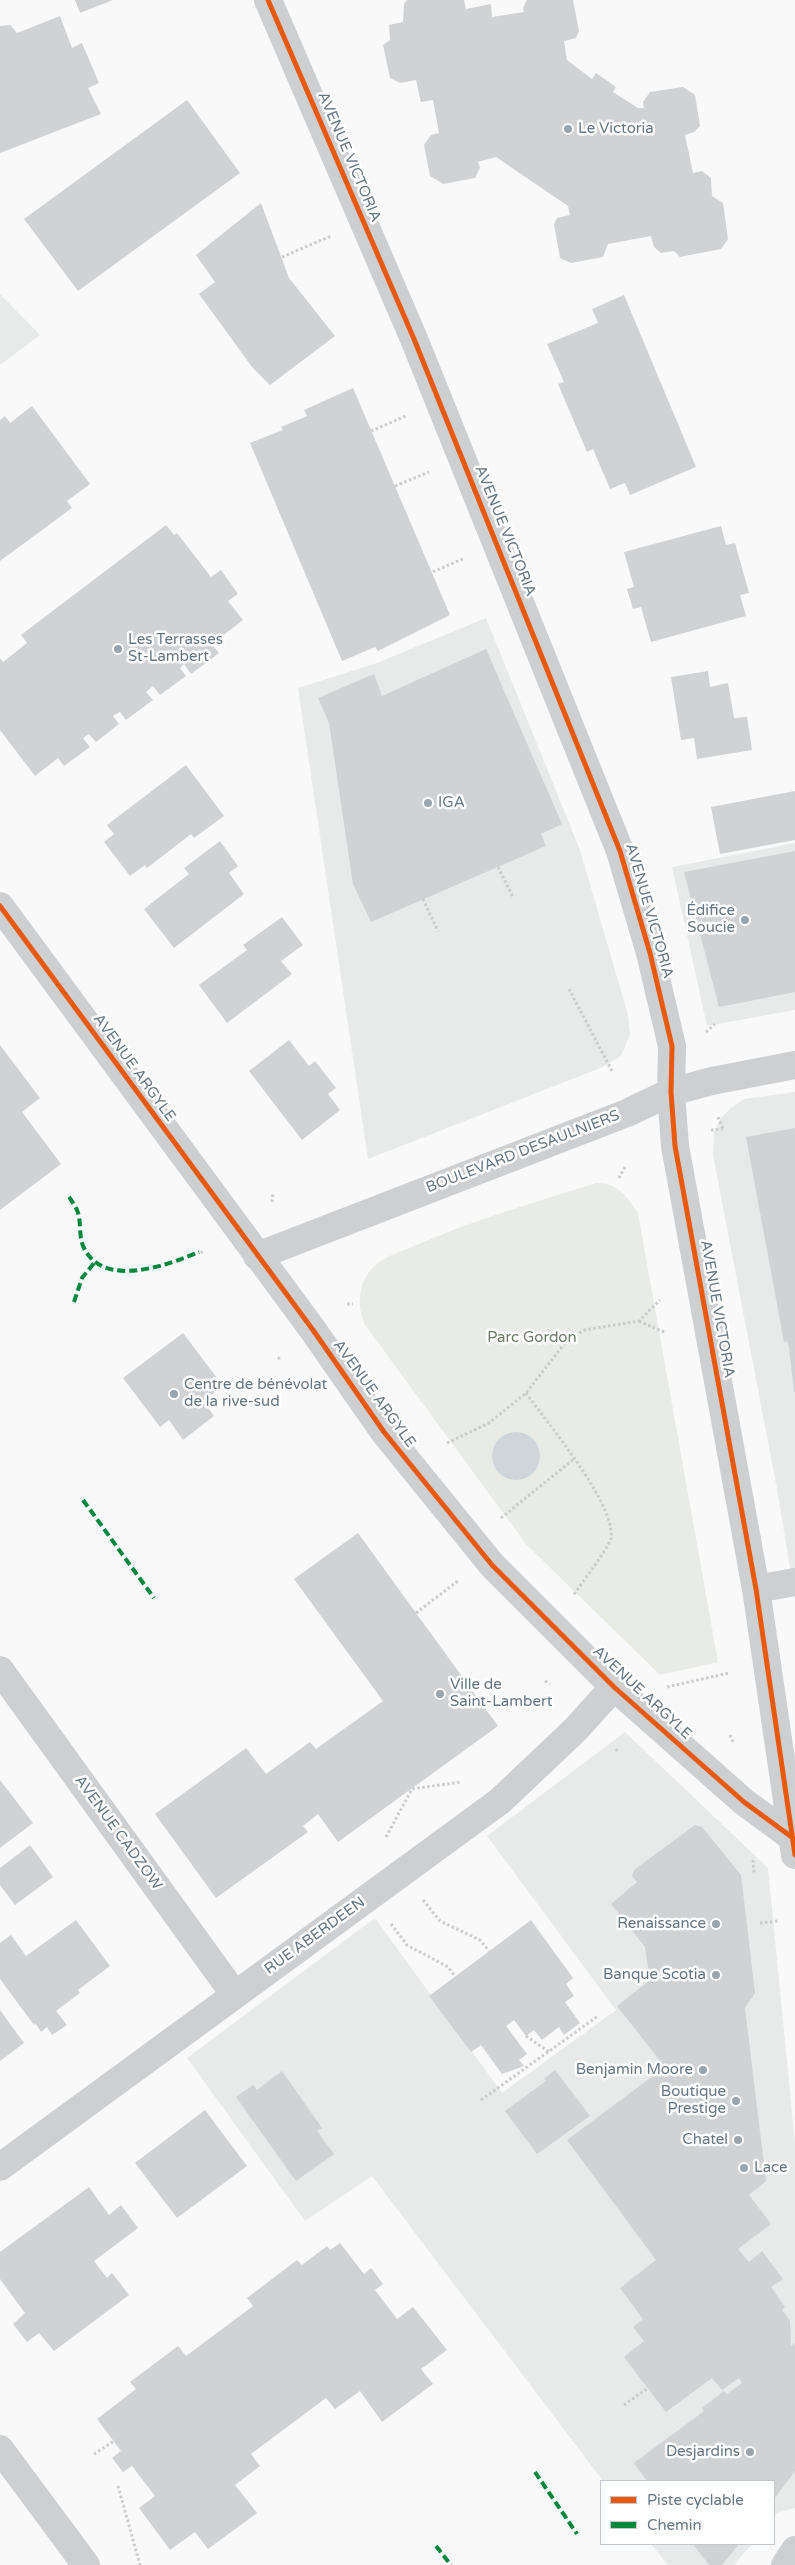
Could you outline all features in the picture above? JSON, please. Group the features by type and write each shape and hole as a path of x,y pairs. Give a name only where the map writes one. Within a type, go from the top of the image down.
{"street":[{"name":"AVENUE VICTORIA","path":"268,0 414,339 620,851 650,953 672,1046 671,1092 675,1146 756,1589 794,1846"},
{"name":"AVENUE ARGYLE","path":"0,906 256,1256 313,1330 384,1432 492,1565 614,1687 794,1846"},
{"name":"BOULEVARD DESAULNIERS","path":"256,1256 627,1113 671,1092 712,1081 795,1065"},
{"path":"756,1589 795,1582"},
{"name":"AVENUE CADZOW","path":"0,1670 235,1995"},
{"name":"RUE ABERDEEN","path":"0,2167 508,1795 575,1730 614,1687"},
{"path":"0,2449 86,2565"},
{"path":"785,2565 795,2550"}],"path":[{"path":"282,257 331,236"},
{"path":"371,432 406,416"},
{"path":"395,486 429,471"},
{"path":"433,572 466,558"},
{"path":"498,867 513,898"},
{"path":"423,899 438,931"},
{"path":"569,989 613,1072"},
{"path":"706,1032 714,1024"},
{"path":"711,1130 723,1129 718,1117"},
{"path":"619,1178 625,1167"},
{"path":"272,1202 273,1194"},
{"path":"639,1321 660,1300"},
{"path":"347,1304 353,1304"},
{"path":"446,1443 489,1423 526,1393 565,1343 584,1330 639,1321 666,1333"},
{"path":"526,1393 598,1493 609,1518 611,1539 573,1597"},
{"path":"501,1518 574,1459"},
{"path":"416,1614 458,1582"},
{"path":"666,1687 729,1673"},
{"path":"545,1681 550,1684"},
{"path":"730,1734 734,1744"},
{"path":"616,1749 618,1753"},
{"path":"386,1837 412,1789 461,1782"},
{"path":"753,1860 754,1873"},
{"path":"422,1899 440,1921 480,1940 489,1951"},
{"path":"760,1923 778,1921"},
{"path":"390,1923 407,1945 448,1967 455,1976"},
{"path":"481,2100 598,2016"},
{"path":"526,2036 549,2052"},
{"path":"624,2405 648,2388"},
{"path":"94,2454 114,2440"},
{"path":"118,2486 140,2565"}],"shaded area":[{"path":"0,294 40,335 0,365"},
{"path":"486,618 580,850 628,1015 630,1034 621,1056 603,1067 368,1159 298,688 377,663"},
{"name":"Édifice Soucie","path":"795,843 795,1010 707,1026 672,867"},
{"path":"795,1092 795,1598 777,1489 713,1155 714,1132 721,1118 731,1108 744,1099"},
{"path":"511,1432 521,1432 533,1439 540,1451 540,1461 533,1473 521,1480 511,1480 503,1476 496,1469 492,1461 492,1451 496,1443 503,1436"},
{"path":"625,1732 768,1868 795,2143 795,2508 777,2513 775,2516 775,2480 602,2480 372,2176 305,2221 187,2058 375,1918 502,2093 616,2010 487,1836"},
{"path":"652,2545 751,2545 734,2565 668,2565"}],"green space":[{"name":"Parc Gordon","path":"596,1183 610,1185 621,1191 638,1213 718,1662 660,1675 526,1544 365,1325 360,1308 361,1290 368,1274 385,1258 507,1211"}],"building":[{"path":"75,0 113,0 80,13"},
{"name":"Le Victoria","path":"407,0 464,0 466,9 491,4 492,17 524,12 523,8 527,0 573,0 579,31 576,38 564,41 567,60 592,79 596,73 616,87 613,92 638,108 644,108 643,102 650,92 683,87 695,95 700,126 694,132 685,135 693,173 702,171 711,178 712,196 723,203 728,239 721,249 680,257 674,251 661,253 654,247 651,236 608,244 603,257 571,263 560,258 554,224 557,218 570,215 568,206 496,157 478,162 480,168 475,178 443,184 430,176 424,145 431,135 439,133 433,100 421,102 416,80 400,83 390,78 383,45 390,40 389,25 403,22 404,4"},
{"path":"60,16 72,48 82,43 99,83 88,88 101,114 0,153 0,26 10,25 17,33"},
{"path":"187,100 240,173 78,291 24,219"},
{"path":"261,203 289,278 335,336 270,385 252,367 199,294 215,282 196,255"},
{"path":"624,295 696,467 630,495 625,483 610,489 593,449 587,452 558,384 564,382 547,344 598,323 592,309"},
{"path":"353,388 450,615 378,651 375,647 342,661 250,443 283,430 281,427 307,416 304,410"},
{"path":"32,406 90,484 67,501 72,508 0,561 0,420 5,416 10,423"},
{"name":"Les Terrasses St-Lambert","path":"166,525 174,535 177,533 211,577 221,570 238,594 228,601 243,620 212,644 219,653 191,674 184,664 180,668 186,676 160,695 153,686 146,692 153,700 126,720 120,712 113,716 119,724 96,742 89,734 83,738 90,747 64,766 58,758 35,776 0,730 0,658 3,662 27,643 21,635"},
{"path":"721,526 726,545 735,543 749,593 740,595 746,616 651,642 641,607 633,609 627,589 634,587 624,552"},
{"path":"486,649 562,824 541,834 546,846 371,922 353,884 329,723 318,698 374,674 382,696"},
{"path":"708,671 710,687 728,683 734,718 747,717 752,750 697,759 694,738 681,740 671,677"},
{"path":"186,765 224,816 194,838 191,834 147,868 145,865 130,876 104,842 114,834 107,825"},
{"path":"795,791 795,840 720,854 711,807"},
{"path":"220,841 238,866 229,873 244,894 174,948 144,909 189,874 184,868"},
{"name":"Édifice Soucie","path":"795,851 795,992 719,1007 684,872"},
{"path":"282,917 303,945 281,961 292,974 227,1023 199,985 247,950 243,945"},
{"path":"289,1040 309,1066 315,1061 336,1088 328,1094 340,1110 302,1140 249,1071"},
{"path":"0,1045 40,1098 22,1112 61,1164 0,1210"},
{"path":"795,1128 794,1392 789,1347 787,1341 784,1342 746,1137"},
{"name":"Centre de bénévolat de la rive-sud","path":"183,1333 223,1386 203,1401 214,1416 183,1440 169,1420 160,1427 123,1378"},
{"path":"358,1533 498,1726 338,1842 318,1814 303,1826 308,1832 216,1898 155,1814 246,1748 266,1774 310,1742 316,1749 383,1701 294,1579"},
{"path":"0,1780 33,1823 0,1848"},
{"path":"695,1825 702,1827 741,1875 755,1993 745,2008 766,2181 749,2195 771,2224 738,2249 749,2262 762,2251 783,2279 771,2287 785,2307 782,2310 790,2321 791,2346 795,2343 795,2471 775,2498 775,2480 646,2480 634,2463 704,2411 702,2408 724,2391 727,2394 742,2383 739,2378 722,2390 712,2378 666,2412 624,2357 644,2341 633,2327 643,2319 620,2288 656,2260 567,2140 665,2067 617,2006 650,1980 645,1947 611,1904 637,1882 632,1876 634,1870"},
{"path":"30,1845 53,1877 15,1905 0,1885 0,1868"},
{"path":"76,1920 110,1966 78,1990 80,1993 56,2011 67,2025 52,2035 47,2027 41,2032 35,2023 34,2025 0,1979 0,1943 11,1935 26,1956"},
{"path":"531,1920 573,1978 566,1984 574,1996 565,2002 580,2023 564,2035 559,2027 542,2040 534,2030 526,2036 514,2020 506,2026 527,2054 519,2060 524,2066 502,2074 481,2045 471,2052 429,1996"},
{"path":"0,2010 24,2043 0,2061"},
{"path":"555,2070 590,2116 537,2154 505,2111 546,2081 544,2079"},
{"path":"282,2071 322,2128 317,2131 334,2154 296,2181 236,2097 253,2085 257,2090"},
{"path":"205,2110 247,2166 177,2218 135,2163"},
{"path":"89,2187 109,2215 121,2205 138,2228 94,2261 107,2278 112,2273 129,2295 54,2351 39,2333 27,2342 13,2324 25,2313 0,2279 0,2252"},
{"path":"340,2243 364,2274 371,2268 383,2284 375,2290 397,2319 413,2307 447,2350 421,2369 433,2384 382,2422 360,2391 335,2409 326,2398 251,2454 260,2466 235,2485 257,2513 208,2549 195,2532 170,2550 139,2508 155,2496 132,2466 123,2472 112,2458 121,2451 97,2419 136,2389 130,2382 178,2346 186,2356 253,2306 247,2298 297,2260 302,2265 327,2246 330,2250"},
{"path":"694,2545 738,2545 722,2565 709,2565"}],"marked path":[{"path":"69,1197 76,1208 84,1248 93,1260 106,1268 121,1271 137,1270 171,1263 199,1252"},
{"path":"74,1302 82,1278 94,1263"},
{"path":"83,1500 154,1598"},
{"path":"535,2472 577,2534"},
{"path":"436,2546 451,2565"}],"cycle path":[{"path":"268,0 414,339 620,851 650,953 672,1046 671,1092 675,1146 756,1589 795,1855"},
{"path":"0,906 313,1330 384,1432 492,1565 614,1687 744,1802 793,1838"}],"place":[{"name":"Le Victoria","path":"568,129"},
{"name":"Les Terrasses St-Lambert","path":"118,649"},
{"name":"IGA","path":"428,803"},
{"name":"Édifice Soucie","path":"745,920"},
{"name":"Centre de bénévolat de la rive-sud","path":"174,1394"},
{"name":"Ville de Saint-Lambert","path":"440,1694"},
{"name":"Renaissance","path":"716,1924"},
{"name":"Banque Scotia","path":"716,1975"},
{"name":"Benjamin Moore","path":"703,2070"},
{"name":"Boutique Prestige","path":"736,2101"},
{"name":"Chatel","path":"738,2140"},
{"name":"Lace","path":"744,2168"},
{"name":"Desjardins","path":"750,2452"}]}
